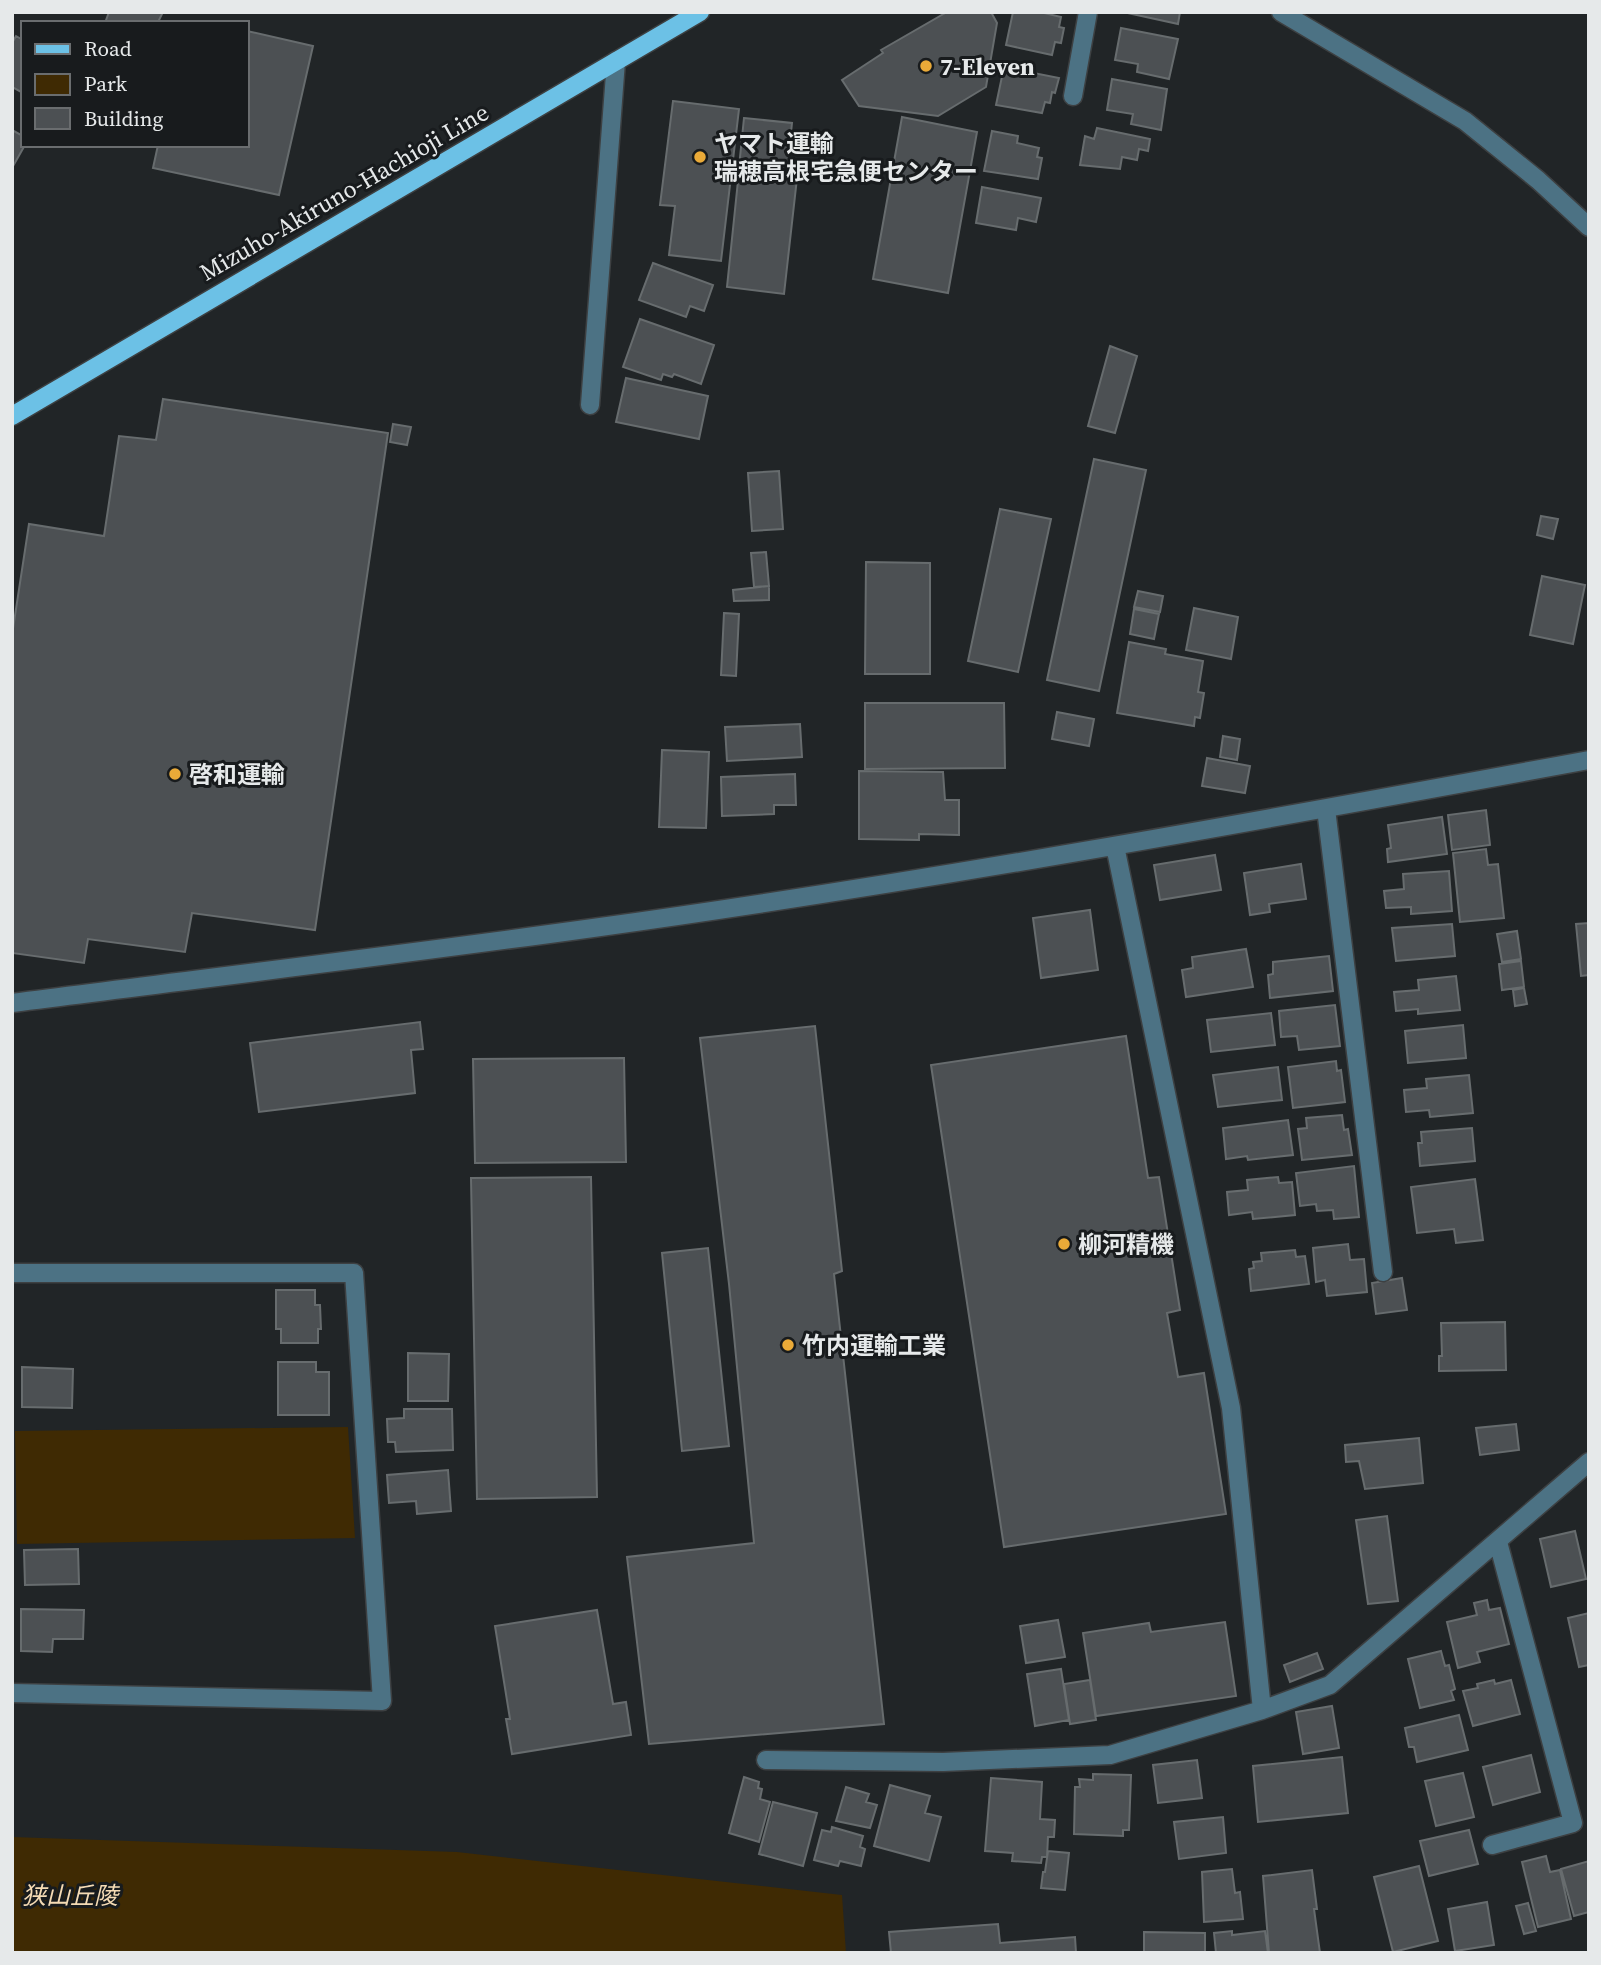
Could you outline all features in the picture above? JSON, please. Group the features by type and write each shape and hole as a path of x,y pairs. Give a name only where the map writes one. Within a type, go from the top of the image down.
{"main road":[{"name":"Mizuho-Akiruno-Hachioji Line","path":"12,416 700,12"}],"street":[{"path":"1073,96 1088,12"},
{"path":"1281,12 1465,121 1538,180 1589,226"},
{"path":"590,405 616,61"},
{"path":"12,1003 595,928 1115,846 1589,760"},
{"path":"1326,809 1383,1272"},
{"path":"1115,846 1231,1409 1262,1710"},
{"path":"12,1273 354,1273 382,1701 12,1693"},
{"path":"766,1760 943,1762 1110,1755 1262,1710 1330,1685 1589,1462"},
{"path":"1492,1845 1573,1823 1497,1542"}],"green space":[{"path":"348,1427 355,1538 17,1544 15,1431"},
{"name":"狭山丘陵","path":"12,1837 457,1852 842,1895 846,1953 12,1953"}],"building":[{"path":"109,12 163,12 161,21 106,21"},
{"name":"7-Eleven","path":"947,12 991,12 997,23 986,87 938,116 859,106 842,80 883,53 881,50"},
{"path":"1013,12 1040,12 1061,17 1059,27 1064,28 1061,43 1055,42 1052,55 1006,45"},
{"path":"1123,12 1180,12 1178,24"},
{"path":"1121,28 1178,39 1169,79 1137,72 1138,64 1115,60"},
{"path":"248,31 313,46 279,195 153,168 158,147 248,147"},
{"path":"16,36 21,39 21,92 12,87 12,43"},
{"path":"1004,67 1059,78 1055,93 1052,92 1050,103 1045,102 1042,113 996,105"},
{"path":"1112,79 1167,89 1161,130 1131,124 1133,114 1107,110"},
{"name":"ヤマト運輸 瑞穂高根宅急便センター","path":"673,101 739,109 721,261 669,255 675,206 660,205"},
{"path":"902,117 977,132 948,293 873,279"},
{"path":"744,118 792,123 787,172 739,167"},
{"path":"1097,128 1150,139 1148,151 1139,149 1137,160 1122,157 1120,169 1080,165 1085,136 1094,139"},
{"path":"12,130 21,135 21,147 24,147 12,168"},
{"path":"992,131 1018,136 1017,143 1039,148 1037,157 1042,158 1038,179 984,171"},
{"path":"739,171 797,178 784,294 727,287"},
{"path":"982,187 1041,198 1036,222 1018,218 1016,230 976,223"},
{"path":"653,263 713,285 704,311 690,306 686,317 639,300"},
{"path":"640,319 714,345 701,384 674,374 672,377 663,374 661,380 623,367"},
{"path":"1110,346 1137,356 1115,433 1088,426"},
{"path":"626,378 708,396 699,439 616,422"},
{"name":"啓和運輸","path":"163,399 388,433 315,930 192,913 185,952 88,939 84,963 12,953 12,635 29,524 104,536 119,436 156,440"},
{"path":"393,424 411,427 407,445 390,442"},
{"path":"1094,459 1146,470 1099,691 1047,680"},
{"path":"779,471 783,529 752,531 748,473"},
{"path":"1000,509 1051,519 1018,672 968,661"},
{"path":"1541,516 1558,519 1553,539 1537,535"},
{"path":"766,552 769,586 754,587 751,553"},
{"path":"866,562 930,563 930,674 865,674"},
{"path":"1542,576 1585,585 1573,644 1530,635"},
{"path":"769,586 769,600 734,601 733,590"},
{"path":"1138,591 1163,596 1160,612 1134,607"},
{"path":"1194,608 1238,617 1231,659 1186,650"},
{"path":"1134,609 1159,614 1154,639 1130,634"},
{"path":"724,613 739,614 736,676 721,675"},
{"path":"1129,642 1166,649 1165,654 1203,661 1198,692 1204,693 1200,718 1195,717 1194,726 1117,713"},
{"path":"865,703 1004,703 1005,768 865,769"},
{"path":"1057,712 1094,719 1089,746 1052,739"},
{"path":"800,724 802,757 727,761 725,727"},
{"path":"1223,736 1240,739 1237,760 1220,757"},
{"path":"662,750 709,752 706,828 659,827"},
{"path":"1207,758 1250,766 1245,793 1202,786"},
{"path":"859,771 943,772 945,800 959,800 959,835 919,834 919,840 859,839"},
{"path":"795,774 796,805 774,805 774,814 722,816 721,777"},
{"path":"1486,810 1490,845 1452,850 1448,815"},
{"path":"1442,817 1447,854 1388,862 1387,849 1391,848 1388,825"},
{"path":"1486,849 1488,865 1498,864 1504,918 1460,922 1453,853"},
{"path":"1215,855 1221,890 1160,900 1154,865"},
{"path":"1301,864 1306,899 1269,904 1270,912 1250,915 1244,873"},
{"path":"1449,871 1452,911 1411,914 1411,907 1386,908 1384,891 1404,889 1403,874"},
{"path":"1090,910 1098,970 1041,978 1033,918"},
{"path":"1589,923 1589,975 1581,976 1576,924"},
{"path":"1452,924 1455,956 1396,961 1392,928"},
{"path":"1517,931 1521,959 1502,962 1497,934"},
{"path":"1246,949 1253,987 1186,997 1182,970 1193,968 1192,957"},
{"path":"1329,956 1333,991 1270,998 1268,975 1273,974 1273,962"},
{"path":"1521,961 1524,987 1502,990 1499,964"},
{"path":"1456,976 1460,1010 1418,1014 1418,1009 1396,1011 1394,992 1419,990 1418,980"},
{"path":"1524,988 1527,1004 1515,1006 1513,990"},
{"path":"1335,1005 1340,1046 1299,1050 1297,1036 1281,1037 1279,1011"},
{"path":"1271,1013 1275,1045 1211,1052 1207,1020"},
{"path":"420,1022 423,1049 411,1050 415,1093 259,1112 250,1043"},
{"path":"1463,1025 1466,1058 1408,1063 1405,1031"},
{"name":"竹内運輸工業","path":"815,1026 842,1271 834,1274 884,1724 649,1744 627,1557 754,1543 729,1284 700,1038"},
{"name":"柳河精機","path":"1126,1036 1148,1178 1159,1177 1180,1310 1167,1313 1178,1377 1204,1373 1226,1514 1004,1547 931,1065"},
{"path":"624,1058 626,1162 475,1163 473,1059"},
{"path":"1336,1061 1337,1071 1341,1070 1345,1102 1293,1108 1288,1067"},
{"path":"1278,1067 1282,1100 1218,1107 1213,1075"},
{"path":"1469,1075 1473,1113 1430,1117 1429,1110 1406,1112 1404,1090 1427,1088 1426,1079"},
{"path":"1342,1115 1344,1130 1348,1129 1352,1155 1302,1160 1298,1129 1307,1128 1306,1118"},
{"path":"1288,1120 1293,1155 1248,1160 1247,1156 1226,1159 1223,1128"},
{"path":"1472,1128 1475,1161 1420,1166 1418,1143 1422,1143 1421,1132"},
{"path":"1354,1166 1359,1217 1334,1219 1333,1210 1317,1211 1316,1204 1300,1206 1296,1173"},
{"path":"591,1177 597,1497 477,1499 471,1178"},
{"path":"1278,1177 1279,1183 1292,1182 1295,1215 1253,1219 1252,1212 1229,1215 1227,1192 1248,1190 1247,1180"},
{"path":"1475,1179 1483,1240 1456,1243 1454,1229 1417,1233 1411,1187"},
{"path":"1348,1244 1350,1260 1364,1259 1367,1292 1327,1296 1325,1280 1316,1282 1313,1248"},
{"path":"708,1248 729,1446 682,1451 662,1253"},
{"path":"1295,1250 1296,1257 1305,1256 1309,1284 1251,1291 1249,1269 1254,1268 1253,1262 1262,1261 1261,1253"},
{"path":"1402,1278 1407,1310 1376,1314 1372,1283"},
{"path":"276,1290 315,1290 315,1305 320,1305 321,1329 318,1329 318,1343 281,1343 281,1329 276,1329"},
{"path":"1505,1322 1506,1370 1439,1371 1439,1356 1442,1356 1441,1323"},
{"path":"408,1353 449,1354 448,1401 408,1401"},
{"path":"278,1362 316,1362 316,1372 329,1372 329,1415 278,1415"},
{"path":"22,1367 73,1369 72,1408 22,1407"},
{"path":"404,1409 452,1409 453,1450 396,1452 395,1442 388,1442 387,1419 404,1418"},
{"path":"1516,1424 1519,1450 1480,1455 1476,1428"},
{"path":"1419,1438 1423,1483 1365,1489 1359,1461 1346,1462 1345,1445"},
{"path":"448,1470 451,1511 417,1514 416,1501 389,1503 387,1475"},
{"path":"1387,1516 1398,1601 1368,1604 1356,1520"},
{"path":"1575,1531 1586,1579 1551,1587 1540,1539"},
{"path":"78,1549 79,1584 25,1585 24,1550"},
{"path":"1487,1600 1489,1610 1500,1608 1509,1644 1477,1652 1480,1662 1458,1668 1447,1622 1477,1615 1474,1603"},
{"path":"21,1609 84,1610 83,1639 53,1639 52,1652 21,1651"},
{"path":"597,1610 613,1704 626,1702 631,1735 512,1754 506,1719 510,1719 495,1626"},
{"path":"1589,1613 1589,1665 1579,1667 1568,1618"},
{"path":"1058,1620 1065,1657 1026,1663 1020,1626"},
{"path":"1225,1622 1236,1696 1096,1716 1083,1633 1149,1623 1151,1632"},
{"path":"1441,1651 1445,1666 1449,1665 1455,1689 1451,1691 1454,1700 1420,1708 1408,1659"},
{"path":"1317,1653 1323,1669 1290,1682 1284,1665"},
{"path":"1061,1669 1069,1720 1035,1726 1027,1674"},
{"path":"1090,1680 1096,1720 1070,1724 1064,1684"},
{"path":"1494,1680 1495,1684 1511,1680 1520,1714 1473,1726 1463,1691 1478,1688 1477,1684"},
{"path":"1332,1706 1339,1748 1303,1754 1296,1712"},
{"path":"1459,1715 1468,1750 1417,1762 1414,1747 1409,1747 1405,1728"},
{"path":"1531,1755 1540,1792 1493,1805 1483,1767"},
{"path":"1342,1757 1348,1813 1258,1822 1253,1766"},
{"path":"1197,1760 1202,1798 1158,1803 1153,1765"},
{"path":"1463,1773 1474,1817 1436,1826 1425,1781"},
{"path":"1093,1774 1131,1775 1129,1830 1123,1830 1123,1836 1074,1834 1075,1787 1080,1787 1079,1779 1093,1780"},
{"path":"744,1777 759,1782 758,1788 762,1789 760,1799 770,1802 759,1842 729,1833"},
{"path":"991,1778 1042,1782 1040,1819 1055,1820 1054,1837 1048,1837 1047,1857 1042,1857 1041,1863 1012,1861 1013,1853 985,1851"},
{"path":"890,1785 930,1796 925,1813 941,1817 929,1861 874,1846"},
{"path":"846,1787 869,1794 866,1802 877,1805 870,1828 836,1821"},
{"path":"773,1802 817,1813 803,1866 759,1854"},
{"path":"1223,1817 1226,1853 1179,1859 1174,1822"},
{"path":"832,1827 863,1836 860,1847 865,1849 861,1866 840,1861 838,1866 814,1860 822,1830 831,1832"},
{"path":"1469,1830 1478,1864 1429,1876 1420,1841"},
{"path":"1048,1851 1069,1853 1065,1890 1041,1888"},
{"path":"1546,1856 1550,1872 1560,1870 1571,1919 1538,1927 1522,1862"},
{"path":"1589,1861 1589,1912 1574,1916 1561,1869"},
{"path":"1419,1866 1438,1941 1393,1952 1374,1877"},
{"path":"1232,1869 1235,1893 1240,1892 1243,1919 1204,1922 1202,1872"},
{"path":"1312,1870 1320,1953 1269,1953 1263,1876"},
{"path":"1487,1902 1494,1945 1455,1951 1448,1909"},
{"path":"1528,1903 1536,1931 1524,1934 1516,1906"},
{"path":"998,1924 1000,1943 1075,1937 1076,1953 891,1953 889,1932"},
{"path":"1232,1931 1232,1935 1265,1931 1268,1953 1216,1953 1214,1933"},
{"path":"1144,1932 1205,1933 1205,1953 1144,1953"}],"place":[{"name":"7-Eleven","path":"926,66"},
{"name":"ヤマト運輸 瑞穂高根宅急便センター","path":"700,157"},
{"name":"啓和運輸","path":"175,774"},
{"name":"柳河精機","path":"1064,1244"},
{"name":"竹内運輸工業","path":"788,1345"}]}
